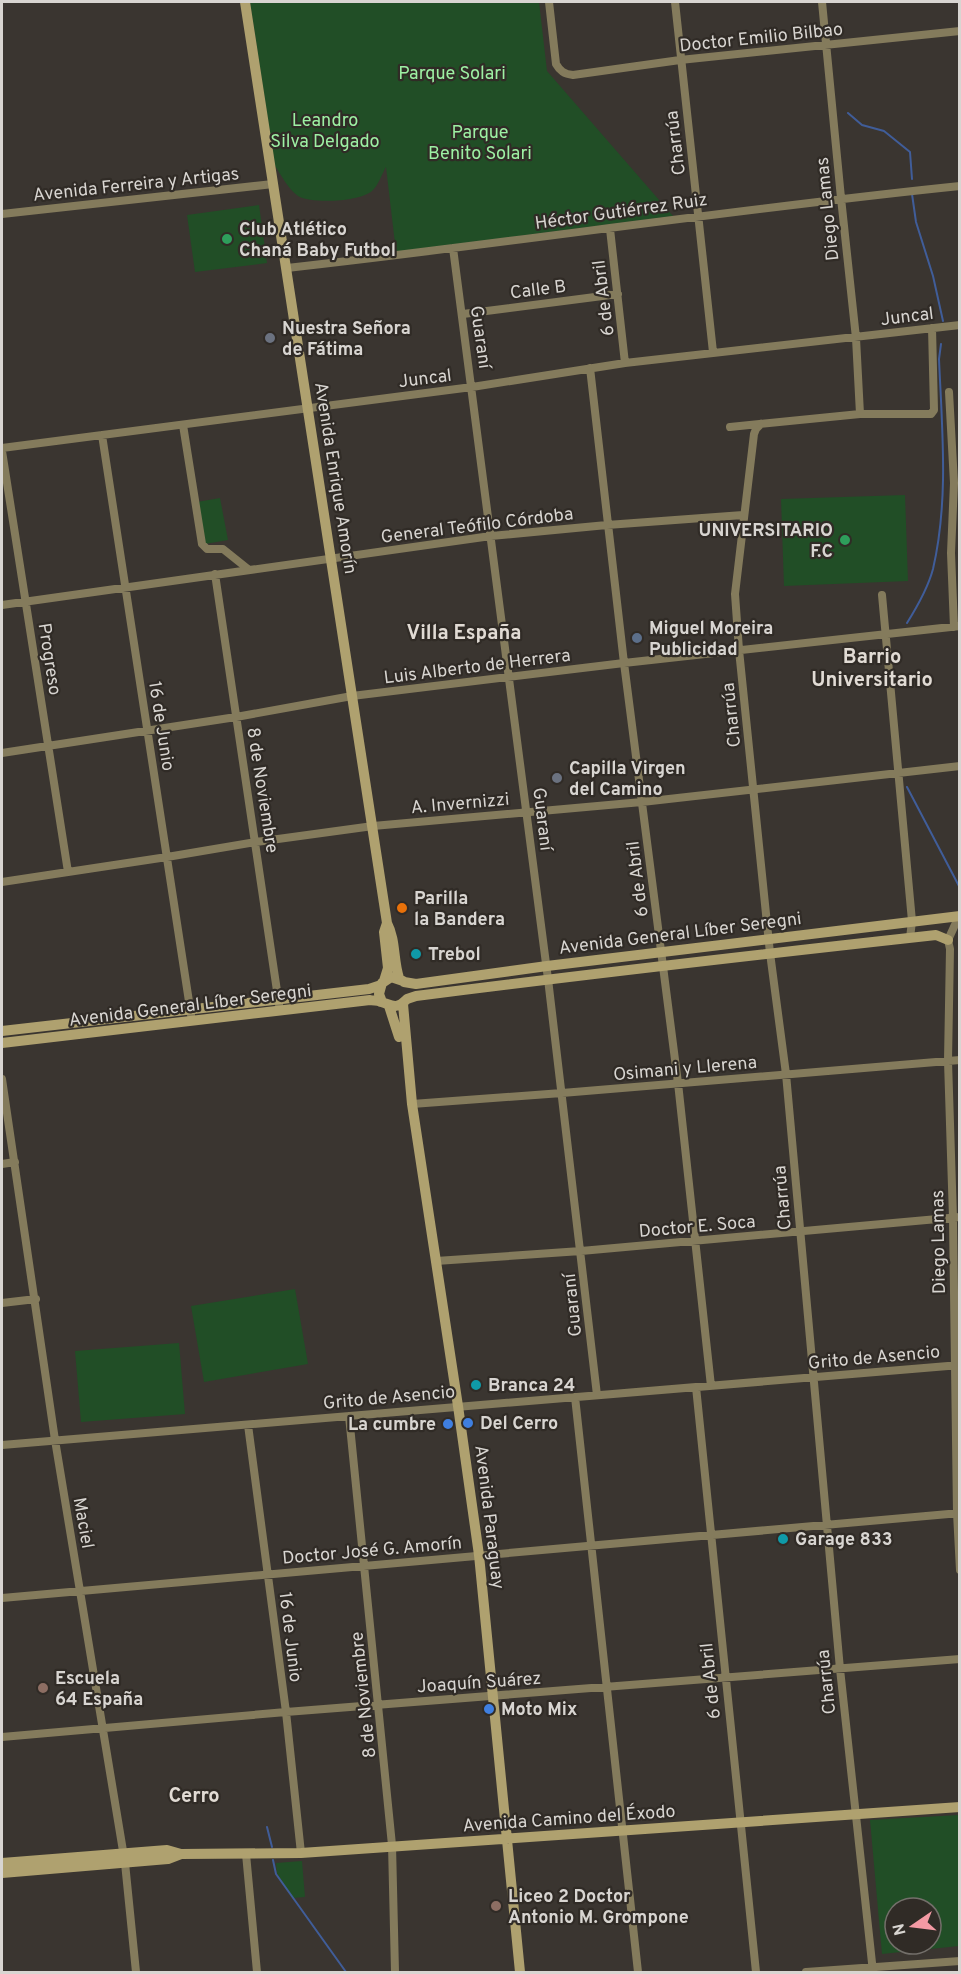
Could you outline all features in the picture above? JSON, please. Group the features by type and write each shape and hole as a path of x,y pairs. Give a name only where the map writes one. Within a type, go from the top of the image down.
{"street":[{"name":"Avenida Enrique Amorín","path":"245,2 387,923 392,932 395,967 402,980"},
{"name":"Doctor Emilio Bilbao","path":"549,2 556,63 565,74 573,75 680,60 960,31"},
{"name":"Charrúa","path":"675,2 713,352"},
{"name":"Diego Lamas","path":"822,2 856,338 860,414"},
{"name":"Avenida Ferreira y Artigas","path":"2,214 273,184"},
{"name":"Héctor Gutiérrez Ruiz","path":"287,268 841,198 960,186"},
{"name":"6 de Abril","path":"610,229 625,363"},
{"name":"Guaraní","path":"453,248 547,966 597,1395"},
{"name":"Calle B","path":"463,314 618,294"},
{"name":"Juncal","path":"2,449 472,387 625,363 960,325"},
{"path":"730,427 860,414 932,414 934,410 932,328"},
{"name":"6 de Abril","path":"590,368 607,525 678,1083 711,1386"},
{"path":"949,392 957,483 951,553 957,627"},
{"name":"Charrúa","path":"761,424 754,434 735,594 739,650 770,953 786,1074 840,1669 872,1970"},
{"path":"183,425 202,544 207,549 222,549 248,569"},
{"name":"16 de Junio","path":"102,435 192,1021"},
{"name":"Progreso","path":"2,449 68,872"},
{"name":"General Teófilo Córdoba","path":"2,604 491,536 743,515"},
{"name":"8 de Noviembre","path":"215,574 280,1011"},
{"path":"882,595 912,921 910,938"},
{"name":"Luis Alberto de Herrera","path":"2,753 236,717 352,696 624,663 957,627"},
{"name":"A. Invernizzi","path":"2,882 373,826 642,802 899,771 960,766"},
{"name":"Diego Lamas","path":"959,916 948,940 950,949 948,1060 956,1217 960,1570"},
{"name":"Avenida General Líber Seregni","path":"402,980 416,984 959,916"},
{"name":"Avenida Enrique Amorín","path":"382,983 388,968 384,932 387,923"},
{"name":"Avenida General Líber Seregni","path":"405,1001 548,979 770,953 936,935 948,940"},
{"path":"391,977 402,980 408,990 405,1001 399,1006 386,1004 379,994 382,983 391,977"},
{"name":"Avenida General Líber Seregni","path":"2,1031 369,989 382,983"},
{"name":"Avenida General Líber Seregni","path":"2,1043 370,1000 386,1004"},
{"name":"Avenida Paraguay","path":"405,1001 407,1069"},
{"name":"Avenida Paraguay","path":"386,1004 396,1024 407,1069 459,1406 479,1556 520,1972"},
{"name":"Osimani y Llerena","path":"412,1104 960,1060"},
{"name":"Maciel","path":"2,1079 55,1440 124,1858 136,1972"},
{"path":"2,1164 15,1162"},
{"name":"Doctor E. Soca","path":"436,1261 581,1251 956,1217"},
{"path":"2,1303 36,1299"},
{"name":"Grito de Asencio","path":"2,1445 957,1365"},
{"name":"6 de Abril","path":"696,1387 756,1972"},
{"path":"575,1397 639,1972"},
{"name":"8 de Noviembre","path":"349,1416 392,1845 395,1972"},
{"name":"16 de Junio","path":"248,1425 286,1712 301,1853"},
{"name":"Doctor José G. Amorín","path":"2,1598 958,1513"},
{"name":"Joaquín Suárez","path":"2,1737 286,1712 960,1659"},
{"name":"Avenida Camino del Éxodo","path":"2,1863 124,1858 168,1859 181,1854 301,1853 960,1807"},
{"path":"246,1854 257,1972"},
{"name":"Avenida Camino del Éxodo","path":"2,1873 124,1858"},
{"path":"806,1972 872,1970 960,1961"}],"green space":[{"name":"Parque Benito Solari","path":"250,2 539,2 547,71 673,216 396,252 386,167 376,186 366,195 347,200 324,201 298,196 288,186 275,166"},
{"name":"Club Atlético Chaná Baby Futbol","path":"259,205 267,263 195,272 187,215"},
{"name":"UNIVERSITARIO F.C","path":"905,495 908,581 784,586 781,499"},
{"path":"220,498 228,540 205,544 197,502"},
{"path":"295,1289 308,1364 204,1382 191,1306"},
{"path":"179,1343 185,1414 81,1422 75,1351"},
{"path":"959,1815 959,1946 943,1948 943,1896 883,1896 882,1954 870,1820"},
{"path":"302,1861 305,1897 292,1898 277,1873 276,1863"}],"waterway":[{"path":"848,113 862,125 884,131 910,152 912,179"},
{"path":"912,194 916,222 933,276 943,321"},
{"path":"907,623 928,583 938,543 943,491 939,359 941,344"},
{"path":"907,787 960,888"},
{"path":"267,1827 272,1847"},
{"path":"273,1860 276,1874 346,1972"}],"place":[{"name":"Club Atlético Chaná Baby Futbol","path":"227,239"},
{"name":"Nuestra Señora de Fátima","path":"270,338"},
{"name":"UNIVERSITARIO F.C","path":"845,540"},
{"name":"Miguel Moreira Publicidad","path":"637,638"},
{"name":"Capilla Virgen del Camino","path":"557,778"},
{"name":"Parilla la Bandera","path":"402,908"},
{"name":"Trebol","path":"416,954"},
{"name":"Branca 24","path":"476,1385"},
{"name":"Del Cerro","path":"468,1423"},
{"name":"La cumbre","path":"448,1424"},
{"name":"Garage 833","path":"783,1539"},
{"name":"Escuela 64 España","path":"43,1688"},
{"name":"Moto Mix","path":"489,1709"},
{"name":"Liceo 2 Doctor Antonio M. Grompone","path":"496,1906"}],"district":[{"name":"Villa España","path":"464,632"},
{"name":"Barrio Universitario","path":"872,668"},
{"name":"Cerro","path":"194,1795"}],"park label":[{"name":"Parque Solari","path":"452,73"},
{"name":"Leandro Silva Delgado","path":"325,130"}]}
